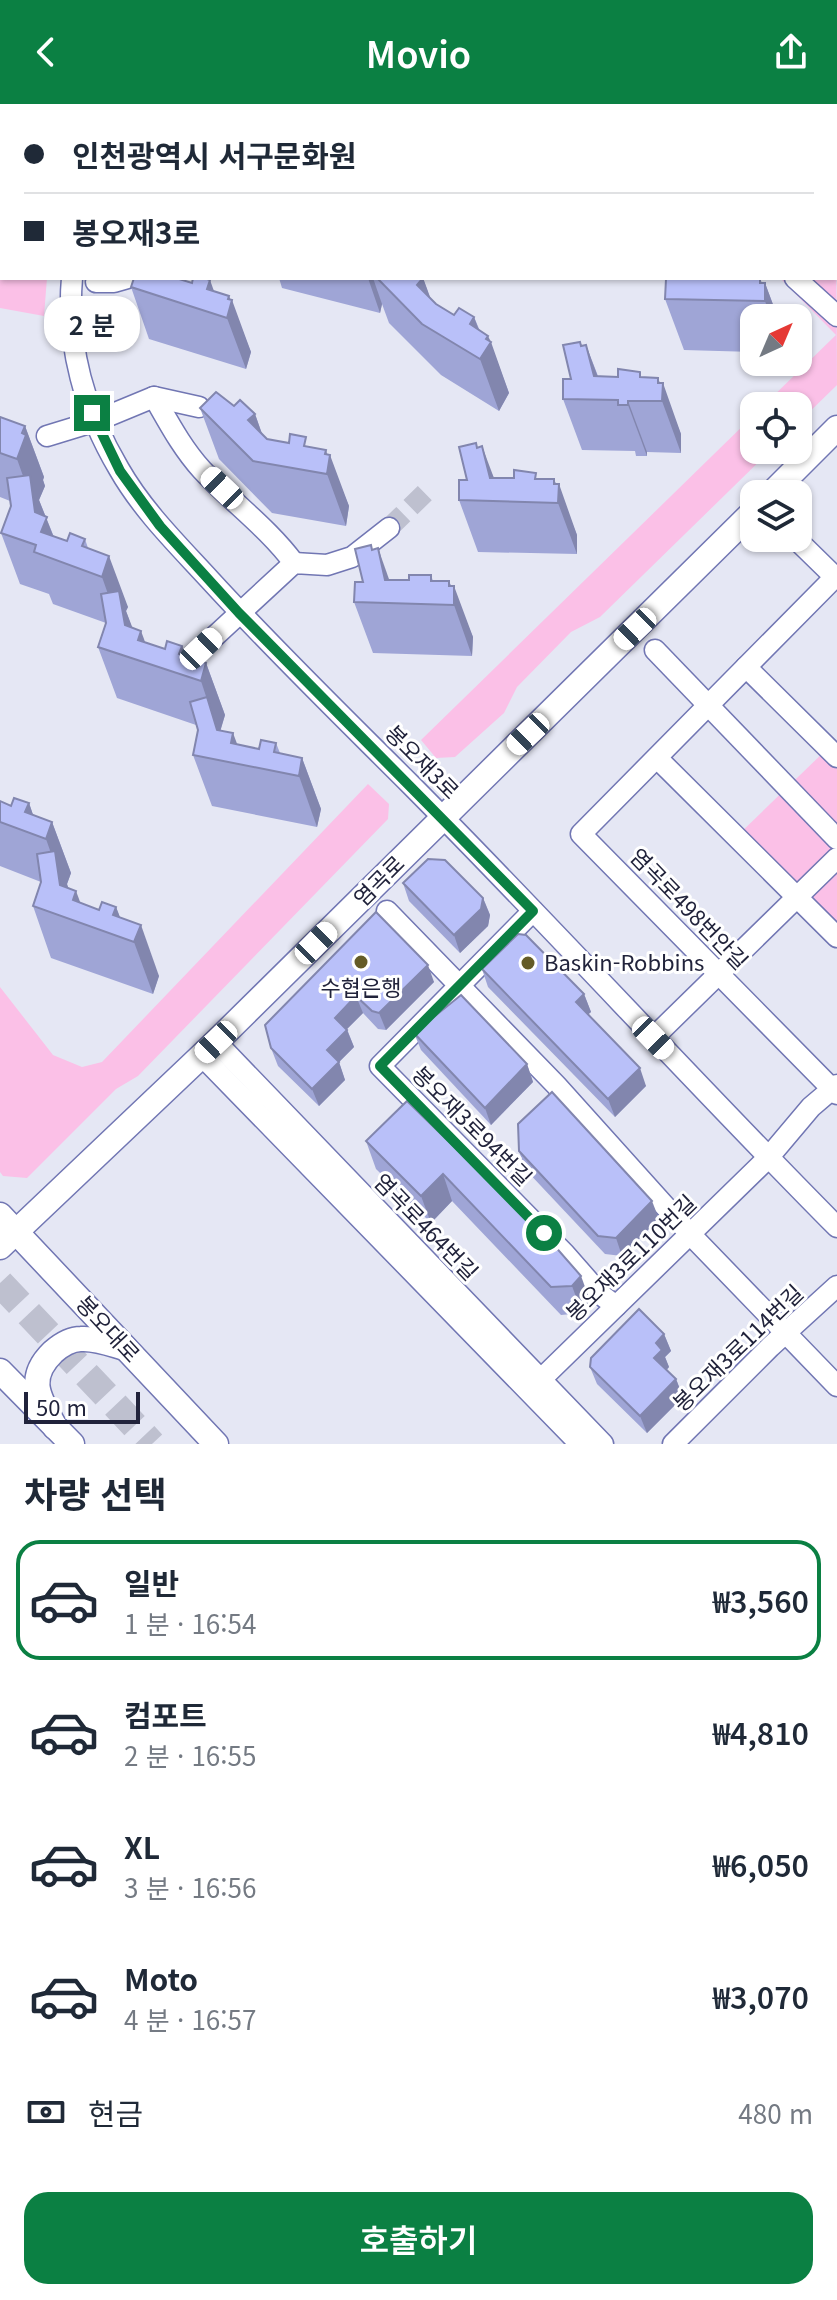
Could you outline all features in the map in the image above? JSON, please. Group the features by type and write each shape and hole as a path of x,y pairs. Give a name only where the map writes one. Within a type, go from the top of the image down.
{"main road":[{"path":"785,480 837,428"},
{"name":"염곡로","path":"5,1231 209,1049 740,525"},
{"name":"봉오대로","path":"5,1231 125,1348 216,1444"},
{"path":"63,1435 38,1396 36,1381 41,1367 63,1343 77,1338 125,1348"},
{"path":"0,1371 63,1435"}],"street":[{"name":"봉오재3로","path":"72,280 75,353 96,421 120,471 137,497 239,613 443,818 837,1227"},
{"path":"96,282 121,280"},
{"path":"797,280 837,316"},
{"path":"154,397 180,442 201,469 282,547 294,563"},
{"path":"47,436 96,421 154,397 199,407"},
{"path":"201,649 294,563 327,565 352,557 389,528"},
{"path":"809,552 836,578"},
{"name":"염곡로498번안길","path":"835,1089 581,834 836,578"},
{"path":"655,650 837,839"},
{"path":"746,667 837,757"},
{"path":"657,758 837,937"},
{"path":"653,1038 837,858"},
{"path":"387,911 556,1085 690,1234 837,1386"},
{"name":"봉오재3로94번길","path":"533,911 380,1066 565,1254 600,1294 616,1306"},
{"name":"염곡로464번길","path":"209,1049 534,1386 580,1444"},
{"name":"봉오재3로110번길","path":"534,1386 768,1158 811,1107 835,1089"},
{"name":"봉오재3로114번길","path":"673,1444 837,1286"},
{"name":"염곡로464번길","path":"534,1386 603,1444"}],"shaded area":[{"path":"0,280 47,280 44,316 0,308"},
{"path":"782,280 836,280 837,385 812,409 812,392 777,392 794,376 812,376 812,358 836,335 812,311 812,304 806,304"},
{"path":"740,429 740,464 757,464 600,617 571,632 517,687 504,713 455,757 436,758 421,740"},
{"path":"828,748 837,757 837,937 736,837"},
{"path":"368,784 389,804 388,819 138,1076 116,1089 27,1178 3,1176 0,1172 0,987 53,1055 82,1067 102,1062"}],"building":[{"path":"133,280 182,280 192,283 193,280 210,280 207,289 229,296 228,299 232,300 227,318 131,287"},
{"path":"379,280 421,280 417,285 436,304 454,315 459,308 474,317 470,324 488,336 486,339 491,342 480,359 422,324"},
{"path":"666,280 760,280 760,283 765,283 765,301 665,299"},
{"path":"580,342 581,346 586,345 594,376 618,377 618,369 640,372 640,377 658,378 658,383 663,383 662,401 628,401 628,405 618,405 618,400 563,399 563,379 571,379 563,345"},
{"path":"216,392 234,406 240,400 255,414 248,420 267,439 289,443 290,434 306,437 304,446 326,450 325,454 330,455 327,474 253,461 200,408"},
{"path":"0,417 25,426 22,433 26,435 17,459 0,453"},
{"path":"476,443 477,448 482,446 490,478 514,478 514,470 536,473 535,479 554,479 554,484 559,484 558,503 459,500 459,480 467,480 459,447"},
{"path":"30,475 35,512 47,517 41,532 67,541 70,533 85,539 82,546 109,556 102,577 34,552 36,545 1,533 11,506 7,478"},
{"path":"371,545 372,550 378,548 385,580 409,580 409,575 431,575 431,581 449,581 449,586 454,586 454,605 354,602 355,582 363,582 355,549"},
{"path":"119,591 125,625 141,631 138,640 165,649 167,641 182,646 179,654 206,663 201,681 98,647 106,623 101,594"},
{"path":"207,697 217,730 233,733 231,743 259,749 261,740 276,743 274,752 302,758 299,776 193,755 198,730 190,702"},
{"path":"14,798 29,803 25,812 52,822 46,839 0,822 0,801 11,806"},
{"path":"55,851 60,885 76,891 73,900 99,910 102,902 116,907 113,915 141,925 134,942 33,906 41,882 37,854"},
{"path":"428,859 445,860 483,898 481,909 454,935 403,883"},
{"path":"376,912 428,965 379,1013 372,1011 356,996 335,1018 347,1030 327,1050 339,1062 312,1089 271,1048 265,1025"},
{"path":"518,934 526,935 584,994 576,1002 640,1068 608,1099 482,969"},
{"path":"461,995 527,1064 485,1108 414,1033"},
{"path":"552,1092 652,1201 616,1238 598,1236 519,1151 518,1124"},
{"path":"407,1101 546,1236 581,1276 572,1286 551,1287 443,1174 421,1196 366,1141"},
{"path":"639,1309 664,1334 656,1343 662,1350 654,1358 676,1379 640,1416 590,1367 591,1358"}],"tunnel":[{"path":"389,528 430,488"},
{"path":"0,1283 152,1444"}],"place":[{"name":"수협은행","path":"361,962"},
{"name":"Baskin-Robbins","path":"528,963"}],"route":[{"path":"92,413 120,471 160,526 239,613 533,911 380,1066 544,1233"}]}
